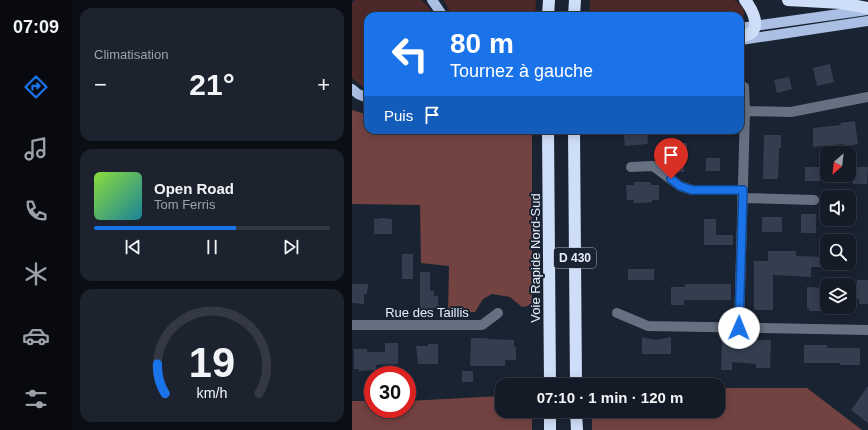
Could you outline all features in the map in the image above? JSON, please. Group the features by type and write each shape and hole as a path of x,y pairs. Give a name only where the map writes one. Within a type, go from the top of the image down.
{"highway":[{"path":"548,12 549,0"},
{"path":"574,12 575,0"},
{"path":"744,37 751,33 755,26 752,9 745,0"},
{"path":"788,0 841,3 868,9"},
{"name":"Voie Rapide Nord-Sud","path":"548,134 550,378"},
{"name":"D 430","path":"574,134 576,378"},
{"path":"550,418 550,430"},
{"path":"576,418 576,430"}],"main road":[{"path":"432,0 440,12"},
{"path":"744,27 868,9"},
{"path":"744,38 868,21"},
{"path":"352,89 364,96"}],"street":[{"path":"739,328 745,111 744,87"},
{"path":"745,111 791,112 868,97"},
{"path":"631,167 653,166 680,186 692,190 814,200"},
{"name":"Rue des Taillis","path":"352,325 482,325 498,313"},
{"path":"617,313 648,326 868,330"}],"shaded area":[{"path":"355,0 421,0 432,12 364,12 364,87 352,78 352,3"},
{"path":"444,0 536,0 535,12 450,12"},
{"path":"590,0 734,0 743,8 744,11 744,12 590,12"},
{"path":"352,110 364,114 364,134 532,134 532,305 522,307 510,297 492,294 483,299 475,312 448,312 449,266 421,263 420,205 352,204"},
{"path":"725,388 807,388 862,430 592,430 592,418 725,418"},
{"path":"495,396 495,418 532,418 532,430 352,430 352,401 364,401 364,418 416,418 416,401"}],"building":[{"path":"830,64 834,82 817,86 813,68"},
{"path":"789,77 792,89 777,93 774,80"},
{"path":"855,121 858,144 849,146 844,146 844,144 813,147 813,128 841,125 840,123"},
{"path":"624,134 647,134 648,144 625,146"},
{"path":"764,135 781,135 778,179 763,179"},
{"path":"671,143 687,143 687,161 684,161 684,172 670,171 670,161 667,161 667,147"},
{"path":"706,158 720,158 720,171 706,171"},
{"path":"805,167 820,167 820,181 805,181"},
{"path":"856,167 868,167 867,184 853,184 853,182 856,182"},
{"path":"634,182 651,182 651,185 659,185 659,200 634,203 634,200 627,200 626,185 634,185"},
{"path":"801,214 816,214 816,233 801,233"},
{"path":"762,217 782,217 782,232 762,232"},
{"path":"374,219 392,219 392,234 374,234"},
{"path":"704,219 716,219 716,235 733,235 733,245 704,245"},
{"path":"768,251 796,251 796,256 820,257 820,267 811,267 811,277 773,275 773,310 754,310 754,261 768,261"},
{"path":"402,254 413,254 413,279 402,279"},
{"path":"628,269 654,269 654,280 628,280"},
{"path":"420,272 430,272 430,291 434,291 434,296 438,296 438,308 420,309"},
{"path":"857,280 868,280 868,304 859,304 859,299 856,299"},
{"path":"352,284 368,284 367,294 364,294 364,304 352,303"},
{"path":"685,284 731,284 731,300 684,300 684,305 671,305 671,287 685,287"},
{"path":"807,287 820,288 820,311 809,311 809,308 807,308"},
{"path":"642,337 656,340 671,337 671,354 642,354"},
{"path":"471,338 514,340 514,347 516,347 516,360 505,360 505,366 470,366"},
{"path":"722,340 771,340 770,368 756,368 756,364 732,362 732,370 721,370"},
{"path":"385,343 398,343 398,364 364,366 364,371 354,369 354,349 367,349 367,352 385,352"},
{"path":"428,344 438,344 438,364 418,364 416,346 428,346"},
{"path":"804,345 827,345 827,348 860,348 860,365 840,365 840,363 804,363"},
{"path":"462,371 473,371 473,382 462,382"},
{"path":"868,386 868,423 851,410"}],"route":[{"path":"671,179 680,186 692,190 743,190 739,328"}]}
